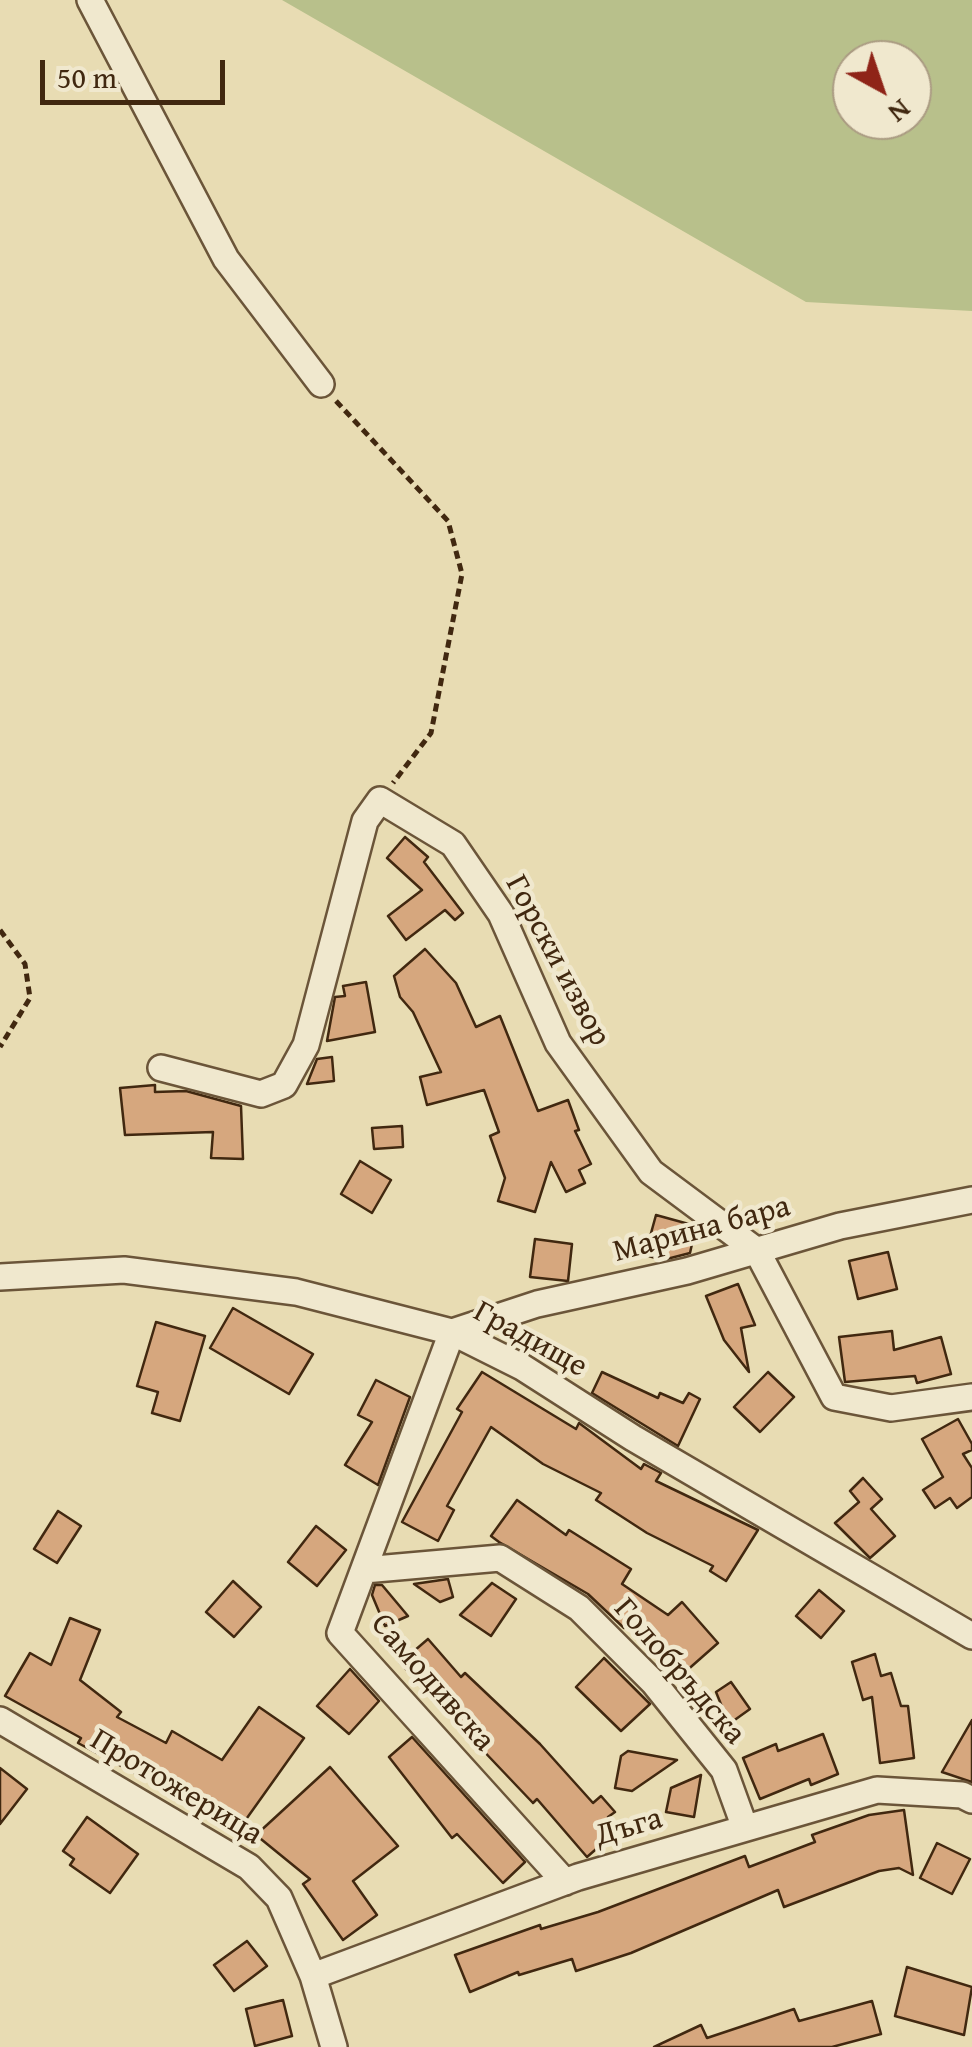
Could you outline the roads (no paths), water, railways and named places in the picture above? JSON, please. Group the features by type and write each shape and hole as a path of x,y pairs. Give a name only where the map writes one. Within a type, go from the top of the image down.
{"street":[{"path":"90,0 226,259 321,384"},
{"name":"Горски извор","path":"161,1068 261,1094 284,1085 306,1045 365,821 380,800 453,844 501,914 558,1043 651,1172 758,1250 834,1397 891,1408 972,1397"},
{"name":"Марина бара","path":"452,1332 537,1304 840,1226 972,1200"},
{"name":"Градище","path":"0,1277 143,1272 296,1292 452,1332 522,1367 633,1438 972,1636"},
{"name":"Самодивска","path":"452,1332 340,1633 565,1882"},
{"name":"Голобръдска","path":"364,1570 500,1558 579,1608 654,1683 724,1770 746,1828"},
{"name":"Протожерица","path":"0,1720 248,1867 279,1898 313,1976 334,2047"},
{"name":"Дъга","path":"313,1976 565,1882 877,1790 962,1795 972,1800"}]}
